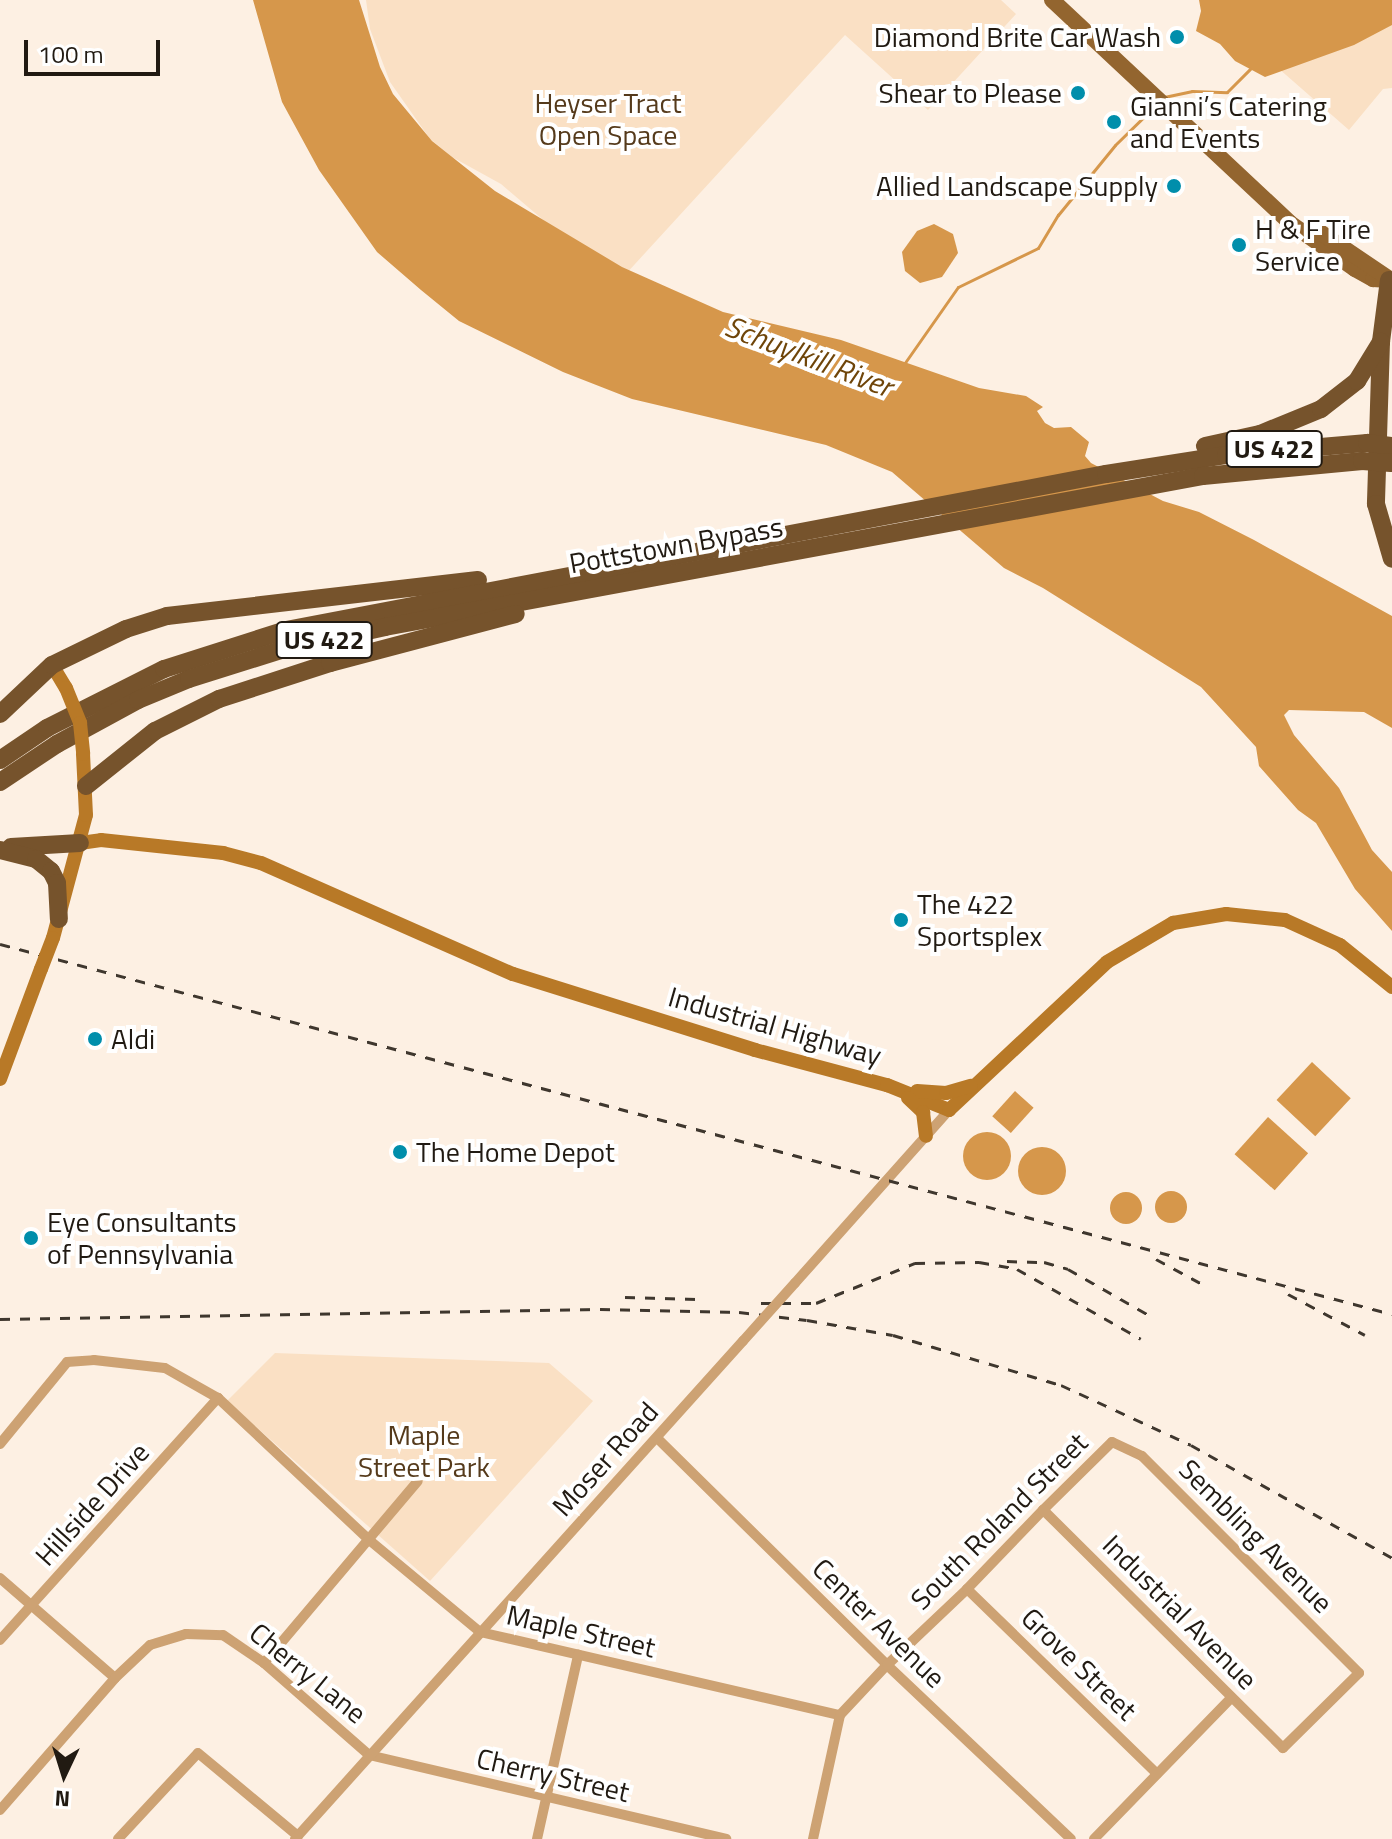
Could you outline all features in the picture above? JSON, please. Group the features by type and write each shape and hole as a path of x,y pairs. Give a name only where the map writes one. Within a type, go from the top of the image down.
{"highway":[{"path":"1390,280 1392,309"},
{"path":"1390,280 1384,492 1392,537"},
{"path":"1176,457 1250,437 1310,415 1351,387 1387,347"},
{"path":"1387,347 1376,504 1392,559"},
{"name":"Pottstown Bypass","path":"0,782 57,744 127,706 243,660 385,627 1203,476 1392,446"},
{"name":"Pottstown Bypass","path":"0,760 47,728 120,690 217,650 344,617 1106,474 1176,457 1276,449 1365,452 1392,464"},
{"path":"0,714 52,665 126,629 167,616 495,578 577,573"},
{"path":"86,786 171,721 251,687 566,599 675,573"},
{"path":"0,850 23,845 80,843"},
{"path":"0,850 36,859 51,871 57,883 59,919"}],"main road":[{"path":"1052,0 1247,187 1328,252 1373,279 1390,280"}],"street":[{"path":"0,1079 53,938 86,815 80,723 66,688 52,665"},
{"name":"Industrial Highway","path":"80,843 101,840 223,853 261,863 528,980 755,1050 887,1085 949,1110"},
{"path":"949,1110 1107,962 1173,923 1226,914 1285,920 1340,945 1392,987"},
{"path":"887,1085 937,1093 975,1084"},
{"path":"887,1085 916,1103 923,1112 926,1136"},
{"name":"Moser Road","path":"297,1837 949,1110"},
{"name":"Maple Street","path":"0,1444 67,1362 94,1360 165,1368 218,1398 368,1539 480,1632 840,1715"},
{"name":"Hillside Drive","path":"0,1640 218,1398"},
{"name":"Center Avenue","path":"657,1438 887,1665 1071,1839"},
{"name":"South Roland Street","path":"840,1715 1112,1442"},
{"name":"Sembling Avenue","path":"1112,1442 1142,1456 1359,1673 1283,1748"},
{"path":"264,1663 418,1481"},
{"name":"Industrial Avenue","path":"1043,1510 1283,1748"},
{"path":"0,1578 115,1678"},
{"name":"Grove Street","path":"967,1589 1157,1774"},
{"name":"Cherry Lane","path":"0,1810 115,1678 150,1645 186,1634 223,1635 264,1663 369,1755"},
{"path":"537,1839 578,1655"},
{"path":"1094,1839 1231,1698"},
{"path":"813,1839 840,1715"},
{"path":"118,1839 198,1753 297,1837"},
{"name":"Cherry Street","path":"369,1755 726,1839"}],"green space":[{"name":"Heyser Tract Open Space","path":"366,0 1001,0 1016,14 928,110 845,35 624,276 548,224 501,184 452,157 430,139 390,82 370,29"},
{"path":"1200,0 1392,0 1392,88 1383,89 1349,130"},
{"name":"Maple Street Park","path":"275,1353 549,1363 593,1401 430,1581 227,1401"}],"water":[{"name":"Schuylkill River","path":"253,0 359,0 380,67 393,94 432,141 495,191 622,267 723,312 841,340 979,388 1026,396 1043,407 1037,411 1045,423 1054,428 1071,427 1089,442 1085,456 1091,463 1163,501 1199,512 1392,616 1392,728 1364,712 1289,710 1284,715 1294,735 1339,788 1372,850 1392,872 1392,931 1355,889 1316,823 1298,810 1259,766 1256,747 1201,687 1043,588 1004,568 892,472 826,445 632,399 563,372 459,321 421,290 377,252 319,170 282,102"},
{"path":"1199,0 1392,0 1392,25 1354,45 1265,77 1235,61 1220,44 1196,31 1201,11"},
{"path":"934,224 953,234 958,253 942,277 920,283 905,271 902,252 917,231"},
{"path":"1312,1062 1351,1098 1315,1136 1277,1100"},
{"path":"1015,1091 1034,1108 1011,1133 992,1116"},
{"path":"1268,1117 1308,1153 1275,1190 1235,1154"},
{"path":"987,1132 1004,1139 1011,1156 1004,1173 987,1180 970,1173 963,1156 970,1139"},
{"path":"1042,1147 1059,1154 1066,1171 1059,1188 1042,1195 1025,1188 1018,1171 1025,1154"},
{"path":"1171,1191 1182,1196 1187,1207 1182,1218 1171,1223 1160,1218 1155,1207 1160,1196"},
{"path":"1126,1192 1137,1197 1142,1208 1137,1219 1126,1224 1115,1219 1110,1208 1115,1197"}],"waterway":[{"path":"1164,97 1192,91 1227,92 1250,69"},
{"name":"Schuylkill River","path":"904,364 958,287 1038,248 1058,215 1115,145 1156,105"}],"railway":[{"path":"0,944 1392,1314"},
{"path":"1156,1259 1206,1286"},
{"path":"1007,1261 1044,1262 1068,1269 1152,1317"},
{"path":"761,1303 816,1303 915,1263 979,1262 1017,1269 1141,1339"},
{"path":"1288,1294 1365,1335"},
{"path":"625,1297 697,1299"},
{"path":"0,1319 600,1309 739,1312 807,1320 893,1335 1061,1385 1191,1445 1392,1558"}],"place":[{"name":"Diamond Brite Car Wash","path":"1177,37"},
{"name":"Shear to Please","path":"1078,93"},
{"name":"Gianni’s Catering and Events","path":"1114,122"},
{"name":"Allied Landscape Supply","path":"1174,186"},
{"name":"H & F Tire Service","path":"1239,245"},
{"name":"The 422 Sportsplex","path":"901,920"},
{"name":"Aldi","path":"95,1039"},
{"name":"The Home Depot","path":"400,1152"},
{"name":"Eye Consultants of Pennsylvania","path":"31,1238"}]}
